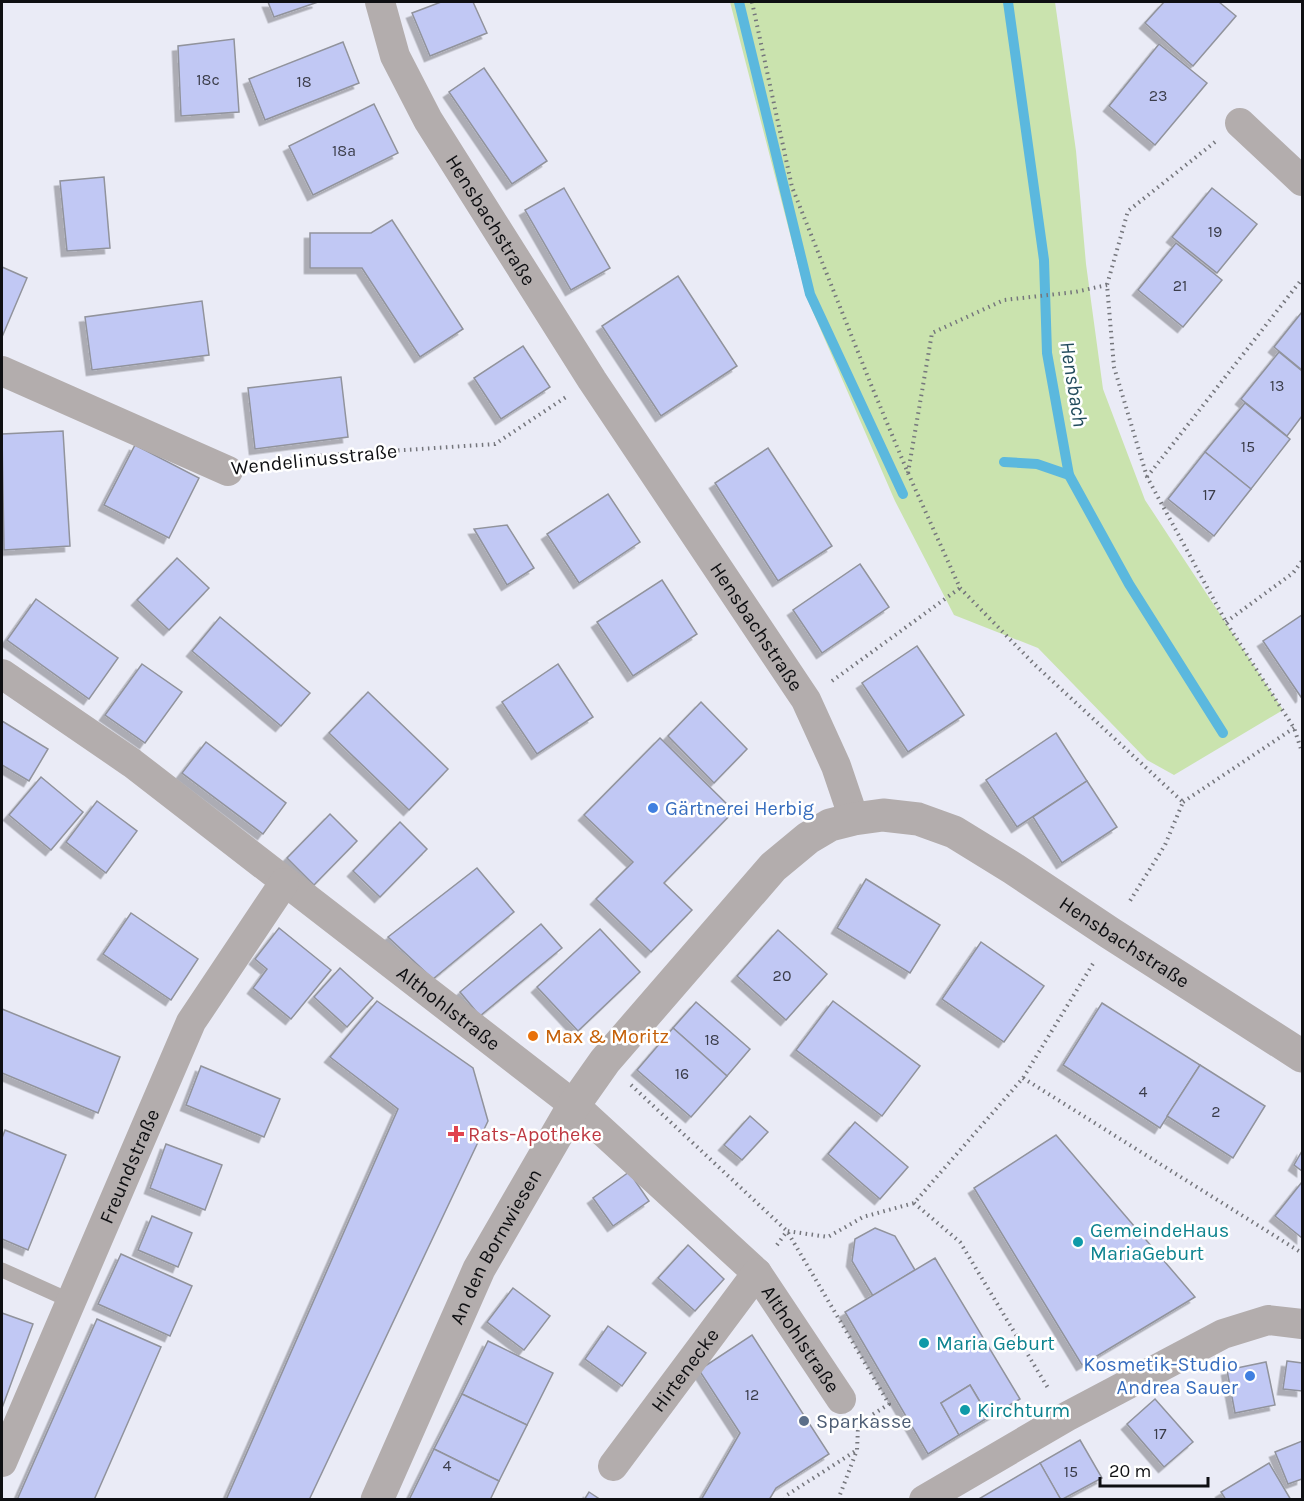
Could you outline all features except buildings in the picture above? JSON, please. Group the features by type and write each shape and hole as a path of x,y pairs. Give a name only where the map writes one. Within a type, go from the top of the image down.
{"street":[{"name":"Hensbachstraße","path":"380,2 395,56 428,120 592,380 806,700 836,766 854,819 883,815 918,819 954,832 1302,1056"},
{"path":"1240,123 1302,181"},
{"name":"Wendelinusstraße","path":"2,371 228,471"},
{"name":"Althohlstraße","path":"2,674 132,763 574,1105 757,1273 842,1399"},
{"name":"An den Bornwiesen","path":"377,1500 479,1269 574,1105 605,1061 773,867 808,837 830,825 854,819"},
{"name":"Freundstraße","path":"2,1462 191,1022 285,883"},
{"name":"Hirtenecke","path":"613,1467 757,1273"},
{"path":"924,1500 1066,1417 1223,1334 1268,1320 1302,1324"}],"lane":[{"path":"2,1270 70,1301"}],"path":[{"path":"752,2 792,187 908,473 960,588 1042,672 1183,802"},
{"path":"1240,123 1128,211 1107,285 1114,367 1147,477 1226,622 1294,728 1302,752"},
{"path":"1147,477 1302,279"},
{"path":"908,473 932,333 1004,300 1075,292 1107,285"},
{"name":"Wendelinusstraße","path":"228,471 300,457 495,444 592,380"},
{"path":"1226,622 1293,573 1302,561"},
{"path":"806,700 960,588"},
{"path":"757,1273 787,1231 828,1237 863,1217 914,1203 1023,1078 1165,845 1183,802 1294,728"},
{"path":"1023,1078 1302,1253"},
{"path":"914,1203 960,1242 1066,1417"},
{"path":"838,1500 857,1450 858,1424"},
{"path":"785,1500 787,1495 857,1450"}],"green space":[{"path":"730,2 1055,2 1076,151 1086,264 1103,389 1145,500 1283,710 1174,775 1147,760 1038,648 954,615 895,501 806,296"}],"waterway":[{"path":"739,2 810,294 903,494"},
{"name":"Hensbach","path":"1008,2 1044,260 1047,353 1069,475 1129,584 1223,733"},
{"path":"1004,462 1037,464 1069,475"}],"place":[{"name":"Gärtnerei Herbig","path":"653,808"},
{"name":"Max & Moritz","path":"533,1036"},
{"name":"Rats-Apotheke","path":"456,1134"},
{"name":"GemeindeHaus MariaGeburt","path":"1078,1242"},
{"name":"Maria Geburt","path":"924,1343"},
{"name":"Kosmetik-Studio Andrea Sauer","path":"1250,1376"},
{"name":"Kirchturm","path":"965,1410"},
{"name":"Sparkasse","path":"804,1421"}]}
